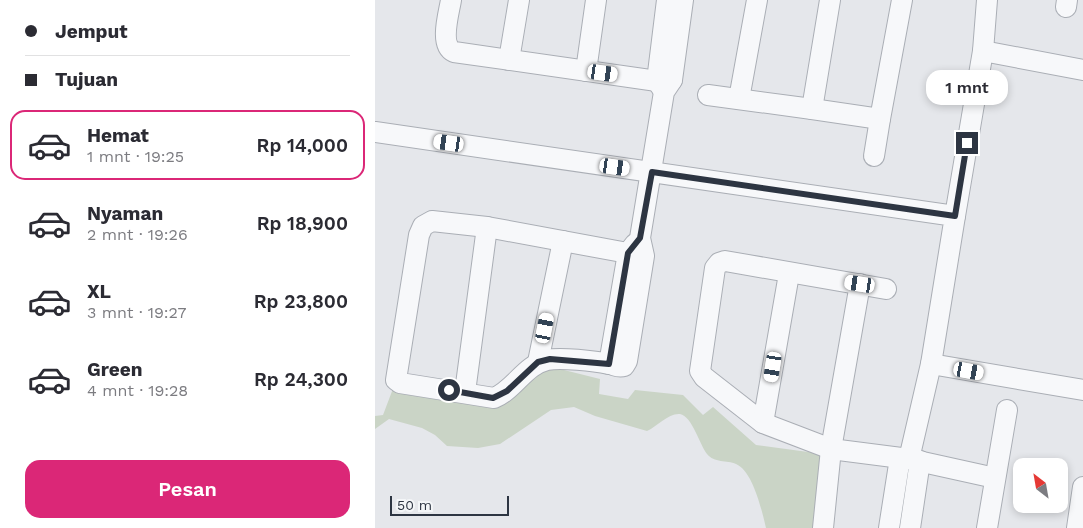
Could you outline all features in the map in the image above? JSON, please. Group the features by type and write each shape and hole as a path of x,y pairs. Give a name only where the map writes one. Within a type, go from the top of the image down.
{"street":[{"path":"451,0 446,41 451,51 664,84"},
{"path":"509,60 519,0"},
{"path":"586,71 596,0"},
{"path":"664,84 667,0"},
{"path":"637,249 563,241 487,227 432,221 421,230 395,378 400,383 493,398 500,396 538,362 550,359 624,366 627,361 637,249 652,172 664,84 683,0"},
{"path":"739,99 757,0"},
{"path":"812,109 830,0"},
{"path":"875,156 902,0"},
{"path":"889,528 910,459 931,364 983,51 987,0"},
{"path":"983,51 1083,70"},
{"path":"708,95 880,119"},
{"path":"375,132 955,216"},
{"path":"465,392 487,227"},
{"path":"538,362 563,241"},
{"path":"886,289 789,274 725,261 719,263 715,268 700,371 704,377 763,423 831,449 910,459 995,478"},
{"path":"763,423 789,274"},
{"path":"823,528 831,449 860,284"},
{"path":"931,364 1083,390"},
{"path":"987,528 1007,410"},
{"path":"910,459 910,528"},
{"path":"1077,528 1082,499"}],"green space":[{"path":"540,364 600,379 599,394 628,399 635,390 683,395 703,415 713,407 756,445 823,454 814,528 766,528 756,492 742,468 736,464 710,457 704,450 688,420 680,414 667,418 647,431 595,416 574,407 551,410 500,444 478,448 447,446 435,435 422,428 389,419 375,429 375,416 383,415 394,386 496,403"}],"route":[{"path":"449,390 493,398 507,391 538,362 550,359 609,364 628,253 640,238 652,172 955,216 967,143"}]}
